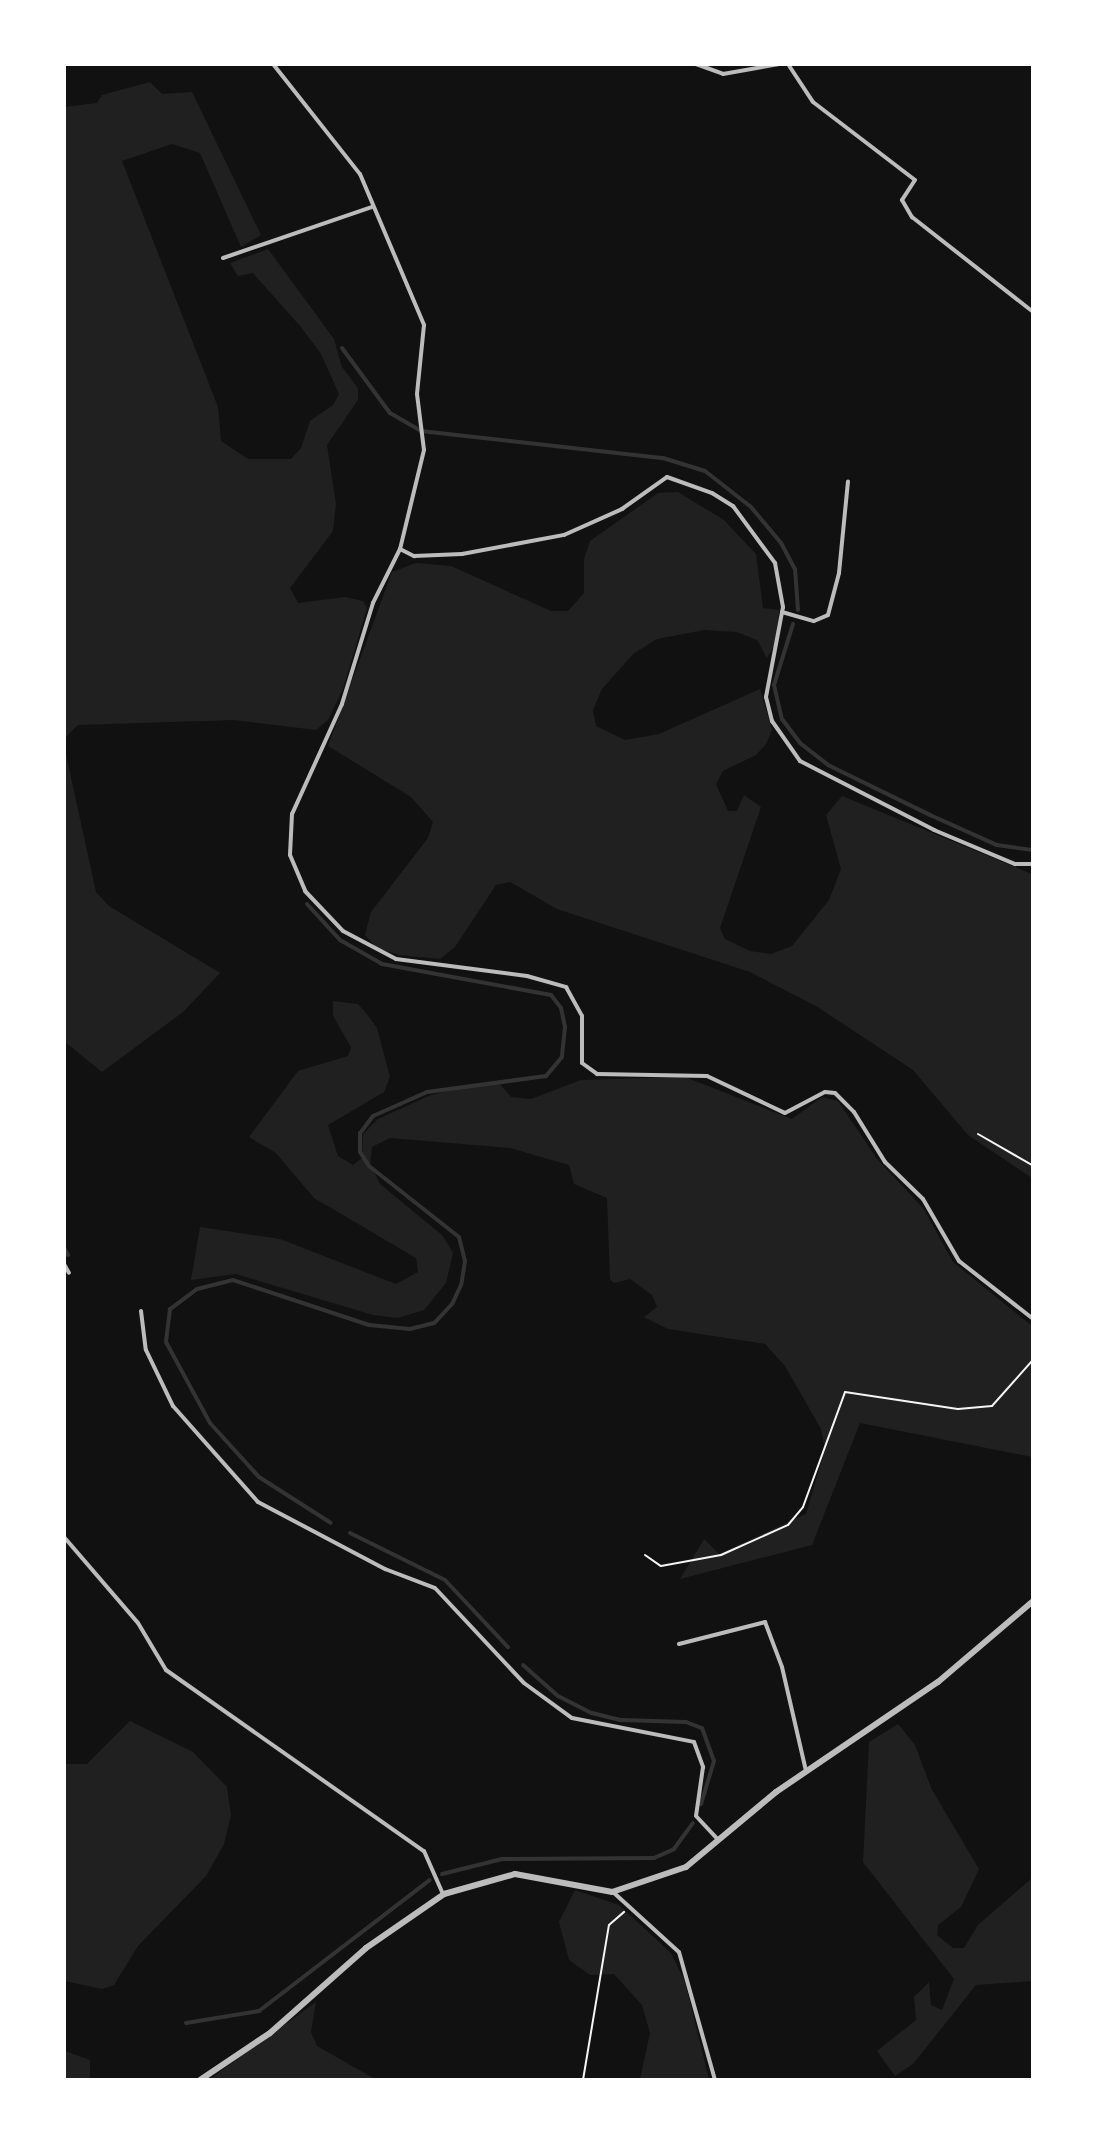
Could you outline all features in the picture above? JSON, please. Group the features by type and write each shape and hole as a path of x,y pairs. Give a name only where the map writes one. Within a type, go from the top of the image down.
{"street":[{"path":"200,2079 270,2033 374,1942 444,1894 515,1874 612,1892 669,1877 806,1771 938,1682 1032,1602"}],"lane":[{"path":"273,64 360,174 372,207 424,325 417,394 424,450 400,549 373,603 342,704 292,814 290,855 311,898 343,931 396,959 527,976 566,987 582,1016 582,1063 597,1074 707,1077 785,1113 825,1092 835,1093 854,1112 885,1162 923,1199 959,1261 1032,1318"},
{"path":"696,64 723,74 779,64"},
{"path":"788,64 813,102 915,180 902,200 912,217 1032,311"},
{"path":"223,258 372,207"},
{"path":"400,549 414,556 462,554 564,535 622,509 667,477 712,493 754,529 775,563 782,612 766,697 772,721 800,760 944,834 1015,864 1032,864"},
{"path":"782,612 814,621 828,615 838,573 848,481"},
{"path":"64,1264 69,1273"},
{"path":"141,1311 146,1350 173,1406 258,1502 385,1569 435,1588 524,1683 561,1713 594,1727 694,1742 703,1767 696,1816 718,1841"},
{"path":"64,1538 138,1623 166,1670 424,1851 444,1894"},
{"path":"679,1644 765,1622 782,1667 806,1771"},
{"path":"612,1892 669,1937 688,1968 715,2079"}],"path":[{"path":"978,1134 1032,1165"},
{"path":"645,1555 661,1566 721,1555 788,1525 803,1507 845,1392 958,1409 992,1406 1032,1361"},
{"path":"583,2079 609,1925 630,1906"}],"shaded area":[{"path":"150,82 162,94 192,92 261,235 241,247 200,153 172,144 122,161 218,407 221,441 248,459 291,459 301,448 310,421 333,405 339,394 321,354 301,327 253,273 238,276 230,263 268,249 334,339 342,367 358,388 358,400 327,445 336,504 333,531 290,588 298,603 345,597 363,601 367,608 343,689 328,720 316,730 234,720 78,725 65,738 65,107 97,103 102,95"},
{"path":"678,492 724,520 756,554 763,608 779,610 776,642 767,658 757,640 737,632 704,630 657,639 633,654 602,689 593,710 596,726 625,740 659,734 760,689 772,730 766,744 756,755 723,771 716,784 728,811 737,811 744,795 761,807 720,928 725,939 750,951 771,954 792,946 829,900 841,869 826,815 842,796 1032,874 1032,1178 968,1135 913,1070 816,1006 750,972 557,909 510,882 496,885 455,947 440,959 399,955 377,948 365,935 371,912 428,838 433,822 411,797 328,746 392,572 416,563 451,566 551,611 568,611 584,593 584,559 590,541 658,493"},
{"path":"65,750 96,892 109,906 220,973 183,1012 102,1072 65,1042"},
{"path":"333,1001 358,1004 366,1013 377,1028 390,1077 384,1092 328,1125 338,1156 353,1165 362,1158 363,1134 378,1119 431,1095 466,1087 500,1084 511,1097 531,1099 581,1080 685,1077 792,1119 822,1097 838,1101 877,1159 923,1208 953,1262 1032,1326 1032,1457 860,1423 812,1545 680,1579 704,1539 719,1554 806,1514 825,1449 821,1429 785,1366 765,1344 668,1329 644,1317 657,1307 652,1295 630,1279 614,1283 610,1279 607,1198 574,1184 569,1165 510,1148 390,1138 372,1147 370,1164 380,1184 442,1235 453,1253 446,1283 424,1310 398,1318 373,1315 236,1274 191,1280 200,1227 280,1239 396,1284 418,1272 416,1258 314,1198 276,1153 249,1137 298,1071 348,1056 351,1047 333,1016"},
{"path":"130,1721 193,1752 227,1787 231,1815 224,1844 206,1876 138,1946 114,1985 102,1989 65,1981 65,1764 87,1764"},
{"path":"898,1724 915,1745 932,1790 979,1869 961,1907 938,1925 937,1935 953,1948 964,1948 978,1925 1032,1878 1032,1981 976,1985 913,2064 895,2076 877,2051 916,2020 914,1997 929,1982 931,2005 942,2010 954,1979 863,1862 869,1742"},
{"path":"575,1890 619,1905 671,1953 685,1982 709,2079 640,2079 650,2033 642,2005 614,1974 590,1975 569,1960 559,1922"},
{"path":"316,2002 311,2032 317,2046 375,2079 210,2079"},
{"path":"65,2051 90,2060 90,2079 65,2079"}],"waterway":[{"path":"342,348 390,413 421,431 663,458 705,471 751,507 781,543 795,569 798,610"},
{"path":"793,624 774,685 782,719 800,743 828,765 930,815 997,845 1032,850"},
{"path":"307,904 340,940 382,964 551,995 561,1008 565,1027 562,1057 546,1076 427,1092 373,1116 360,1133 360,1152 369,1166 459,1237 465,1261 461,1285 452,1304 434,1323 410,1329 369,1325 233,1280 197,1289 170,1309 166,1342 210,1423 259,1477 331,1523"},
{"path":"64,1248 68,1255"},
{"path":"350,1533 445,1580 508,1647"},
{"path":"523,1665 558,1696 592,1713 621,1720 686,1722 702,1728 714,1761 701,1804"},
{"path":"442,1874 502,1859 654,1858 674,1849 693,1823"},
{"path":"186,2023 259,2011 430,1880"}]}
